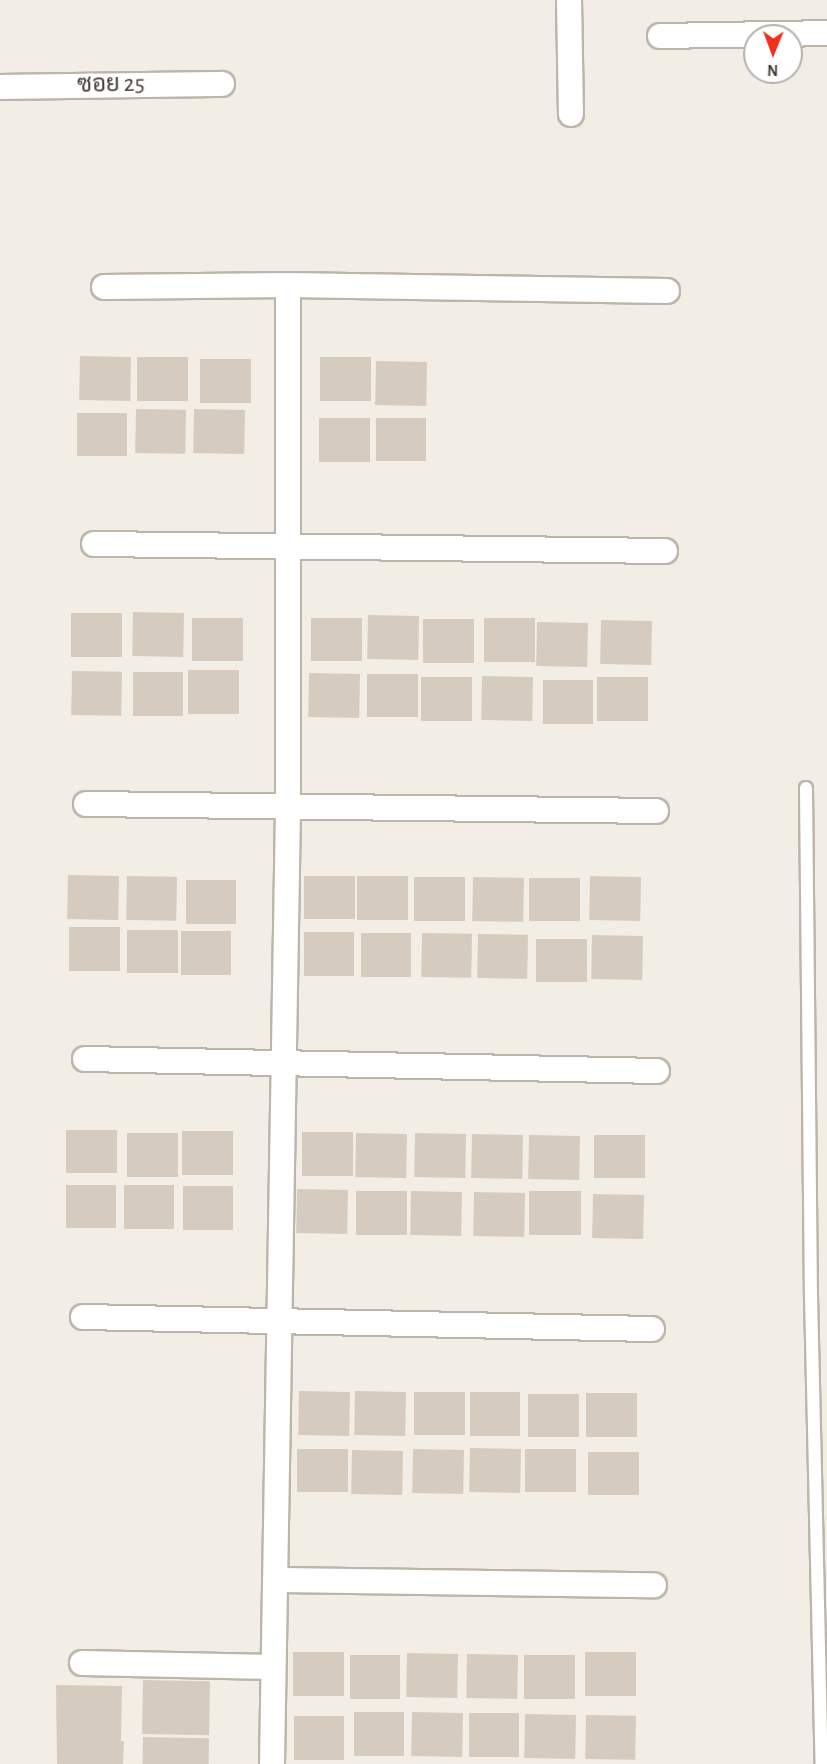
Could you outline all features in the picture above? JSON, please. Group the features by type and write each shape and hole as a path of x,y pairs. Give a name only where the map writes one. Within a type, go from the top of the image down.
{"street":[{"path":"569,0 571,114"},
{"path":"660,36 827,33"},
{"name":"ซอย 25","path":"0,87 222,84"},
{"path":"272,1764 282,1321 283,1064 288,807 290,546 288,285"},
{"path":"104,287 288,285 667,291"},
{"path":"94,544 665,550"},
{"path":"86,804 656,811"},
{"path":"85,1059 657,1071"},
{"path":"83,1317 652,1329"},
{"path":"276,1580 654,1585"},
{"path":"82,1663 273,1667"}],"lane":[{"path":"806,788 811,1296 822,1764"}],"building":[{"path":"80,356 131,357 130,401 79,400"},
{"path":"137,357 188,357 188,401 137,401"},
{"path":"320,357 371,357 371,401 320,401"},
{"path":"200,359 251,359 251,403 200,403"},
{"path":"376,361 427,362 426,406 375,405"},
{"path":"136,409 186,410 185,454 135,453"},
{"path":"194,409 245,410 244,454 193,453"},
{"path":"77,413 127,413 127,456 77,456"},
{"path":"319,418 370,418 370,462 319,462"},
{"path":"376,418 426,418 426,461 376,461"},
{"path":"133,612 184,613 183,657 132,656"},
{"path":"71,613 122,613 122,657 71,657"},
{"path":"368,615 419,616 418,660 367,659"},
{"path":"192,618 243,618 243,661 192,661"},
{"path":"311,618 362,618 362,661 311,661"},
{"path":"484,618 535,618 535,662 484,662"},
{"path":"423,619 474,619 474,663 423,663"},
{"path":"601,620 652,621 651,665 600,664"},
{"path":"537,622 588,623 587,667 536,666"},
{"path":"188,670 239,670 239,714 188,714"},
{"path":"72,671 122,672 121,716 71,715"},
{"path":"133,672 183,672 183,716 133,716"},
{"path":"309,673 360,674 359,718 308,717"},
{"path":"367,674 418,674 418,717 367,717"},
{"path":"482,676 533,677 532,721 481,720"},
{"path":"421,677 472,677 472,721 421,721"},
{"path":"597,677 648,677 648,721 597,721"},
{"path":"543,680 593,680 593,724 543,724"},
{"path":"68,875 119,876 118,920 67,919"},
{"path":"127,876 177,877 176,921 126,920"},
{"path":"304,876 355,876 355,919 304,919"},
{"path":"357,876 408,876 408,920 357,920"},
{"path":"590,876 641,877 640,921 589,920"},
{"path":"414,877 465,877 465,921 414,921"},
{"path":"473,877 524,878 523,922 472,921"},
{"path":"529,878 580,878 580,921 529,921"},
{"path":"186,880 236,880 236,924 186,924"},
{"path":"69,927 120,927 120,971 69,971"},
{"path":"127,930 178,930 178,973 127,973"},
{"path":"181,931 231,931 231,975 181,975"},
{"path":"304,932 354,932 354,976 304,976"},
{"path":"361,933 411,933 411,977 361,977"},
{"path":"422,933 472,934 471,978 421,977"},
{"path":"478,934 528,935 527,979 477,978"},
{"path":"592,935 643,936 642,980 591,979"},
{"path":"536,939 587,939 587,982 536,982"},
{"path":"66,1130 117,1130 117,1173 66,1173"},
{"path":"182,1131 233,1131 233,1175 182,1175"},
{"path":"302,1132 353,1132 353,1176 302,1176"},
{"path":"127,1133 178,1133 178,1177 127,1177"},
{"path":"356,1133 407,1134 406,1178 355,1177"},
{"path":"415,1133 466,1134 465,1178 414,1177"},
{"path":"472,1134 523,1135 522,1179 471,1178"},
{"path":"529,1135 580,1136 579,1180 528,1179"},
{"path":"594,1135 645,1135 645,1178 594,1178"},
{"path":"66,1185 116,1185 116,1228 66,1228"},
{"path":"124,1185 174,1185 174,1229 124,1229"},
{"path":"183,1186 233,1186 233,1230 183,1230"},
{"path":"297,1189 348,1190 347,1234 296,1233"},
{"path":"356,1191 407,1191 407,1235 356,1235"},
{"path":"411,1191 462,1192 461,1236 410,1235"},
{"path":"529,1191 581,1191 581,1235 529,1235"},
{"path":"474,1192 525,1193 524,1237 473,1236"},
{"path":"593,1194 644,1195 643,1239 592,1238"},
{"path":"299,1391 350,1392 349,1436 298,1435"},
{"path":"355,1391 406,1392 405,1436 354,1435"},
{"path":"414,1392 465,1392 465,1435 414,1435"},
{"path":"470,1392 520,1392 520,1436 470,1436"},
{"path":"586,1393 637,1393 637,1437 586,1437"},
{"path":"528,1394 579,1394 579,1437 528,1437"},
{"path":"470,1448 521,1449 520,1493 469,1492"},
{"path":"297,1449 348,1449 348,1492 297,1492"},
{"path":"413,1449 464,1450 463,1494 412,1493"},
{"path":"525,1449 576,1449 576,1492 525,1492"},
{"path":"352,1450 403,1451 402,1495 351,1494"},
{"path":"588,1452 639,1452 639,1495 588,1495"},
{"path":"293,1652 344,1652 344,1696 293,1696"},
{"path":"585,1652 636,1652 636,1696 585,1696"},
{"path":"407,1653 458,1654 457,1698 406,1697"},
{"path":"467,1654 518,1655 517,1699 466,1698"},
{"path":"350,1655 400,1655 400,1699 350,1699"},
{"path":"524,1655 575,1655 575,1699 524,1699"},
{"path":"143,1680 210,1681 209,1735 142,1734"},
{"path":"56,1685 122,1686 123,1764 57,1764"},
{"path":"354,1712 404,1712 404,1756 354,1756"},
{"path":"412,1712 463,1713 462,1757 411,1756"},
{"path":"469,1713 519,1713 519,1757 469,1757"},
{"path":"525,1714 576,1715 575,1759 524,1758"},
{"path":"586,1715 636,1716 635,1760 585,1759"},
{"path":"294,1716 344,1716 344,1760 294,1760"},
{"path":"143,1737 209,1738 209,1764 143,1764"}]}
